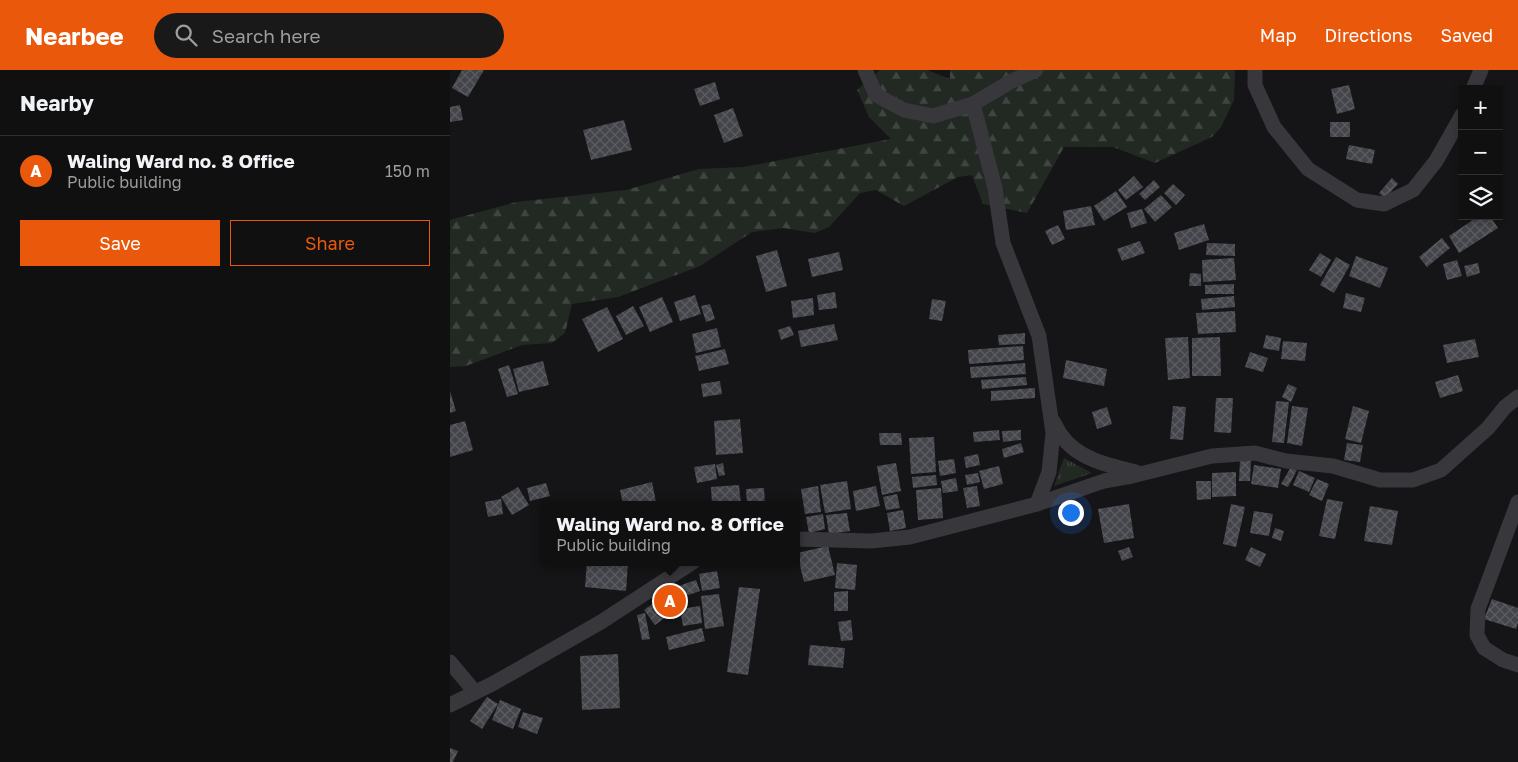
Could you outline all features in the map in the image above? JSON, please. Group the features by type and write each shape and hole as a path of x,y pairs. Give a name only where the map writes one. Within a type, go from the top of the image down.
{"street":[{"path":"865,70 876,96 904,110 933,116 973,104 1010,82 1036,70"},
{"path":"1255,70 1255,85 1274,128 1308,169 1357,200 1384,204 1413,190 1436,162 1458,122"},
{"path":"1475,85 1481,70"},
{"path":"973,104 995,188 1003,243 1039,336 1052,433 1051,458 1045,486 1037,504"},
{"path":"800,539 871,541 910,537 1037,504 1104,481 1212,456 1255,453 1286,461 1333,466 1380,480 1413,480 1441,470 1488,428 1505,407 1518,397"},
{"path":"1050,414 1061,436 1075,449 1104,465 1140,473"},
{"path":"1518,502 1478,609 1477,635 1484,648 1503,660 1518,665"},
{"path":"450,705 494,683 601,622 687,566"},
{"path":"450,662 475,692"}],"green space":[{"path":"880,70 927,70 950,79 950,70 1235,70 1234,100 1221,127 1212,137 1155,163 1113,147 1064,147 1027,213 983,204 972,175 958,177 904,206 876,190 860,193 829,227 815,233 783,228 752,232 700,266 618,297 572,304 565,333 552,343 522,345 466,366 450,367 450,220 516,202 626,190 699,169 744,167 891,139 869,117 857,90"},
{"path":"1064,458 1092,473 1054,486"}],"building":[{"path":"462,70 484,70 468,97 452,88"},
{"path":"715,82 720,99 700,106 694,89"},
{"path":"1349,85 1355,109 1337,114 1331,89"},
{"path":"460,105 463,120 450,122 450,107"},
{"path":"733,108 743,136 724,143 714,115"},
{"path":"624,120 632,150 591,160 583,130"},
{"path":"1330,122 1350,122 1350,137 1330,137"},
{"path":"1349,145 1375,150 1372,164 1346,159"},
{"path":"1134,176 1143,187 1126,200 1118,190"},
{"path":"1392,178 1398,184 1385,198 1379,193"},
{"path":"1154,180 1160,187 1145,200 1139,194"},
{"path":"1173,184 1185,195 1176,205 1164,193"},
{"path":"1116,191 1127,207 1104,221 1094,206"},
{"path":"1161,195 1172,207 1155,222 1144,209"},
{"path":"1091,206 1095,225 1066,230 1063,211"},
{"path":"1142,209 1147,223 1131,228 1127,213"},
{"path":"1473,220 1493,220 1498,228 1459,253 1449,236"},
{"path":"1204,224 1209,240 1179,250 1174,233"},
{"path":"1058,225 1065,239 1052,245 1045,231"},
{"path":"1442,238 1450,248 1427,267 1419,257"},
{"path":"1140,241 1145,253 1122,261 1117,249"},
{"path":"1207,243 1235,244 1235,256 1206,255"},
{"path":"777,250 787,286 766,292 756,256"},
{"path":"839,252 843,270 812,277 808,259"},
{"path":"1320,253 1331,260 1321,277 1309,270"},
{"path":"1356,256 1388,268 1380,288 1349,276"},
{"path":"1336,257 1350,265 1334,293 1320,285"},
{"path":"1234,258 1236,280 1203,282 1202,260"},
{"path":"1457,260 1462,276 1447,280 1443,264"},
{"path":"1478,263 1480,273 1467,277 1464,266"},
{"path":"1190,273 1201,274 1201,286 1189,286"},
{"path":"1234,284 1234,294 1205,294 1205,285"},
{"path":"835,292 837,308 819,310 817,295"},
{"path":"1346,293 1365,298 1361,312 1343,308"},
{"path":"695,295 701,314 680,321 674,302"},
{"path":"1234,296 1235,307 1202,310 1201,299"},
{"path":"662,297 673,322 650,332 639,307"},
{"path":"813,298 814,315 793,318 791,301"},
{"path":"932,299 946,301 942,321 929,319"},
{"path":"710,304 715,319 706,322 701,306"},
{"path":"633,306 644,326 626,335 616,316"},
{"path":"607,307 623,339 598,352 582,319"},
{"path":"1235,311 1236,332 1198,334 1196,313"},
{"path":"834,324 838,340 801,347 798,331"},
{"path":"790,326 794,335 781,340 778,330"},
{"path":"717,328 721,347 696,353 692,334"},
{"path":"1025,333 1025,344 999,345 998,335"},
{"path":"1266,335 1281,338 1279,351 1263,348"},
{"path":"1188,337 1190,378 1168,380 1165,338"},
{"path":"1220,337 1221,376 1192,376 1192,338"},
{"path":"1475,339 1479,357 1447,363 1443,345"},
{"path":"1283,341 1307,343 1305,361 1281,359"},
{"path":"1023,346 1024,360 969,364 968,350"},
{"path":"725,349 729,364 699,371 695,356"},
{"path":"1250,352 1268,358 1263,372 1245,367"},
{"path":"1066,360 1107,369 1104,386 1063,378"},
{"path":"543,361 549,385 519,392 513,369"},
{"path":"1025,363 1026,374 971,378 970,367"},
{"path":"509,365 518,394 507,397 498,369"},
{"path":"1458,375 1463,391 1440,398 1435,382"},
{"path":"1026,377 1027,385 982,389 981,380"},
{"path":"720,381 722,394 703,397 701,384"},
{"path":"1288,384 1297,388 1291,402 1282,397"},
{"path":"1035,388 1035,398 991,401 991,391"},
{"path":"450,391 456,411 450,413"},
{"path":"1216,398 1233,398 1231,433 1214,432"},
{"path":"1276,401 1289,402 1284,443 1272,442"},
{"path":"1173,406 1186,407 1183,440 1170,439"},
{"path":"1292,406 1308,408 1302,446 1287,443"},
{"path":"1353,406 1369,411 1361,443 1345,439"},
{"path":"1107,407 1112,424 1097,429 1092,412"},
{"path":"740,419 743,453 716,455 714,421"},
{"path":"465,421 473,450 450,457 450,425"},
{"path":"999,430 1000,440 974,442 973,432"},
{"path":"1021,430 1021,440 1003,442 1002,431"},
{"path":"879,433 901,433 902,445 880,445"},
{"path":"934,437 936,472 911,474 909,438"},
{"path":"1021,443 1024,452 1004,458 1002,449"},
{"path":"1347,443 1363,445 1360,462 1344,460"},
{"path":"978,454 980,465 966,468 964,457"},
{"path":"954,459 956,473 940,476 938,461"},
{"path":"1240,460 1251,460 1250,481 1239,481"},
{"path":"723,463 725,475 719,476 716,465"},
{"path":"896,463 901,491 882,495 877,466"},
{"path":"715,464 717,479 697,483 694,467"},
{"path":"1254,465 1281,469 1278,488 1251,484"},
{"path":"999,466 1003,484 984,489 979,471"},
{"path":"1291,467 1297,470 1288,487 1281,484"},
{"path":"1299,471 1315,478 1309,492 1293,485"},
{"path":"1236,472 1236,496 1212,497 1212,473"},
{"path":"978,473 980,482 967,485 965,475"},
{"path":"936,475 937,485 913,488 912,477"},
{"path":"956,478 958,491 943,493 941,481"},
{"path":"1317,479 1329,484 1322,501 1309,495"},
{"path":"847,481 851,509 825,513 820,485"},
{"path":"1196,481 1211,481 1211,499 1197,500"},
{"path":"652,482 656,501 622,501 620,490"},
{"path":"546,483 550,496 530,501 527,488"},
{"path":"739,485 741,501 712,501 711,487"},
{"path":"818,486 821,512 805,514 801,489"},
{"path":"876,486 880,506 856,511 853,491"},
{"path":"977,486 980,506 967,508 963,488"},
{"path":"518,487 529,505 512,515 501,497"},
{"path":"764,488 765,501 747,501 746,489"},
{"path":"941,488 943,518 918,520 916,490"},
{"path":"897,494 900,508 886,510 883,497"},
{"path":"501,499 503,514 488,517 485,502"},
{"path":"1327,499 1343,502 1335,539 1319,536"},
{"path":"1129,504 1134,538 1104,543 1098,509"},
{"path":"1231,504 1245,507 1236,547 1223,544"},
{"path":"1370,506 1398,511 1392,545 1364,541"},
{"path":"903,510 906,528 890,531 887,513"},
{"path":"1254,511 1273,514 1269,536 1250,533"},
{"path":"847,513 850,531 829,534 826,515"},
{"path":"823,514 825,529 809,533 806,517"},
{"path":"1275,528 1284,531 1281,541 1272,538"},
{"path":"828,546 835,575 804,582 800,565 800,552"},
{"path":"1129,547 1133,557 1122,561 1118,551"},
{"path":"1251,547 1266,554 1260,567 1245,560"},
{"path":"837,563 857,565 855,590 835,588"},
{"path":"587,566 628,566 626,591 585,587"},
{"path":"717,571 720,588 702,591 699,574"},
{"path":"696,580 700,591 677,599 673,588"},
{"path":"739,587 760,589 748,675 727,672"},
{"path":"670,591 681,606 655,625 644,610"},
{"path":"848,591 848,611 834,611 834,592"},
{"path":"719,594 724,626 705,629 701,596"},
{"path":"1492,599 1518,608 1516,629 1484,619"},
{"path":"700,606 702,623 683,626 680,609"},
{"path":"645,613 650,639 642,640 637,615"},
{"path":"851,620 853,640 841,641 838,622"},
{"path":"702,628 705,641 669,650 666,637"},
{"path":"810,645 845,648 843,668 808,665"},
{"path":"618,654 620,708 582,710 580,656"},
{"path":"487,697 498,704 482,729 470,721"},
{"path":"500,700 521,709 513,729 492,720"},
{"path":"523,712 543,718 537,734 518,727"},
{"path":"450,748 458,751 453,762 450,762"}],"place":[{"name":"Waling Ward no. 8 Office","path":"670,601"}]}
